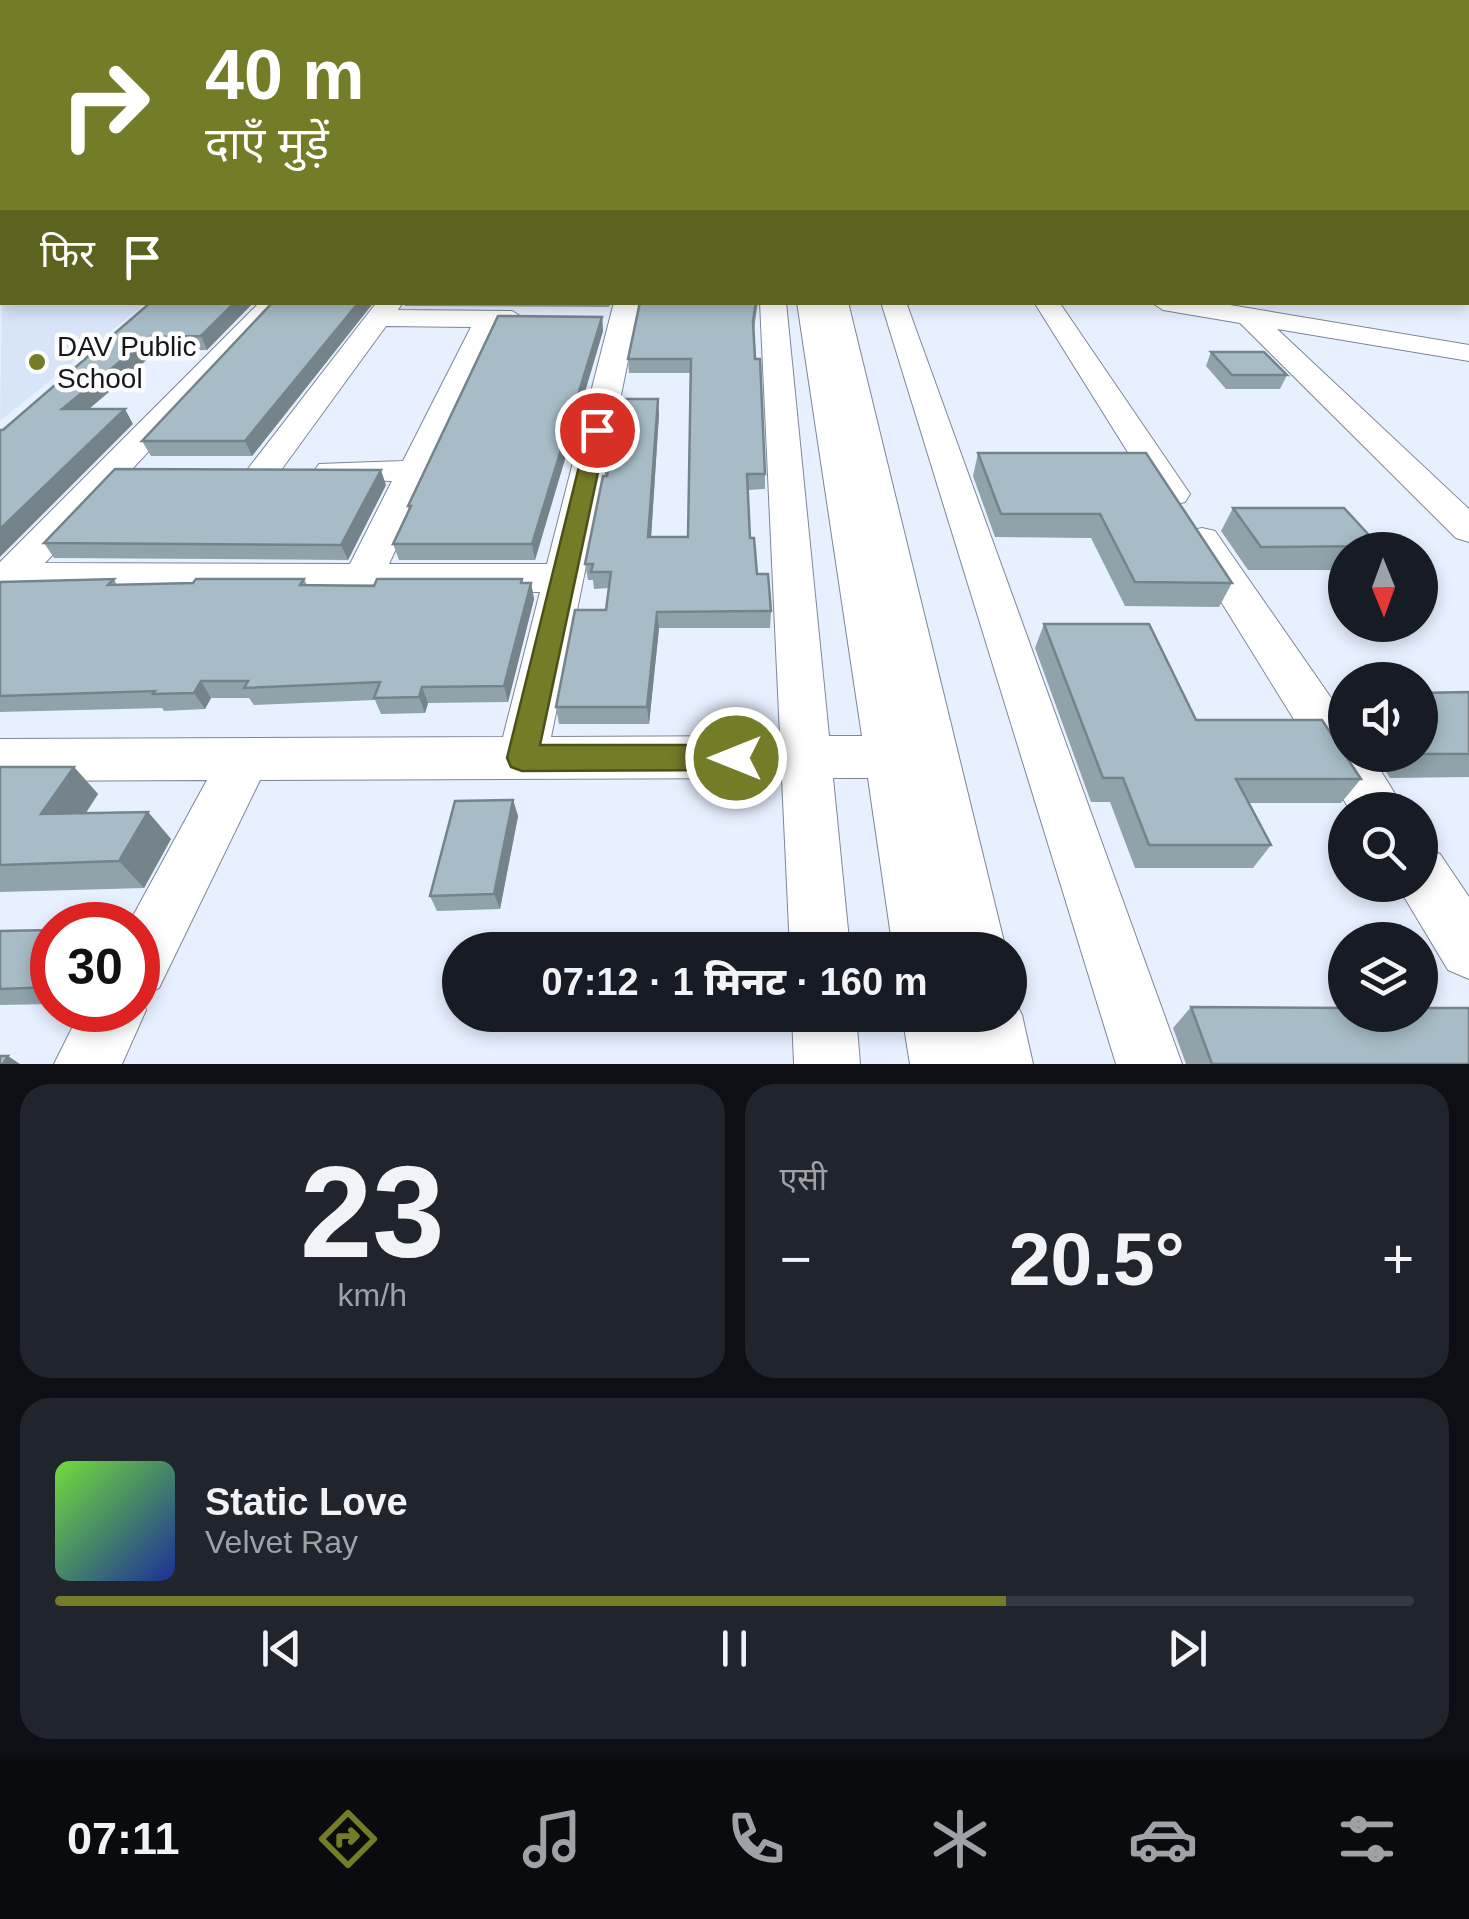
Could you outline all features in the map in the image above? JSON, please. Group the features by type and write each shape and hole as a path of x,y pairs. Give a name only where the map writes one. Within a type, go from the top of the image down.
{"street":[{"path":"5,578 272,305"},
{"path":"774,305 819,932"},
{"path":"811,305 911,757 970,932"},
{"path":"836,305 911,757 922,932"},
{"path":"894,305 1150,1064"},
{"path":"1048,305 1367,792"},
{"path":"1181,305 1469,352"},
{"path":"264,470 385,310 546,319"},
{"path":"522,758 618,313"},
{"path":"1248,316 1469,530"},
{"path":"362,578 488,318"},
{"path":"114,470 151,470"},
{"path":"226,470 413,471"},
{"path":"5,578 563,578"},
{"path":"0,761 911,757"},
{"path":"160,923 244,760"},
{"path":"1438,902 1469,949"},
{"path":"87,1064 104,1032"},
{"path":"825,1032 827,1064"},
{"path":"937,1032 943,1064"},
{"path":"993,1032 1000,1064"}],"shaded area":[{"name":"DAV Public School","path":"2,305 144,305 0,421"}],"building":[{"path":"148,305 232,305 201,336 150,337 62,409 125,409 0,529 3,430"},
{"path":"270,305 357,305 245,441 142,441"},
{"path":"639,305 756,305 755,359 760,359 765,474 747,474 750,538 754,538 757,574 768,574 771,611 657,612 647,707 556,707 575,610 606,610 611,572 591,572 593,564 585,564 603,476 607,476 609,466 616,466 622,422 615,422 619,399 658,399 648,537 688,537 691,359 628,359"},
{"path":"498,316 602,317 532,544 393,544 408,506"},
{"path":"1211,352 1264,352 1287,375 1232,375"},
{"path":"978,453 1146,453 1232,583 1135,582 1100,514 1001,514"},
{"path":"115,469 381,470 341,545 44,543"},
{"path":"1233,508 1344,508 1366,532 1328,532 1328,546 1261,547"},
{"path":"114,579 108,585 193,583 196,579 304,579 300,585 374,586 377,579 522,579 521,583 531,583 504,686 422,687 419,697 374,698 380,682 244,688 248,681 201,681 194,693 0,696 0,582"},
{"path":"1044,624 1149,624 1196,720 1322,720 1328,729 1328,772 1356,772 1361,779 1236,779 1271,845 1149,845 1123,778 1103,778"},
{"path":"1469,692 1469,754 1438,754 1438,693"},
{"path":"0,767 74,767 41,814 148,812 119,861 0,865"},
{"path":"513,800 494,894 430,896 455,801"},
{"path":"30,930 30,988 0,989 0,931"},
{"path":"1191,1007 1328,1008 1328,1032 1438,1032 1438,1008 1469,1008 1469,1064 1212,1064"}],"place":[{"name":"DAV Public School","path":"37,362"}],"route":[{"path":"597,430 522,758 736,758"}]}
